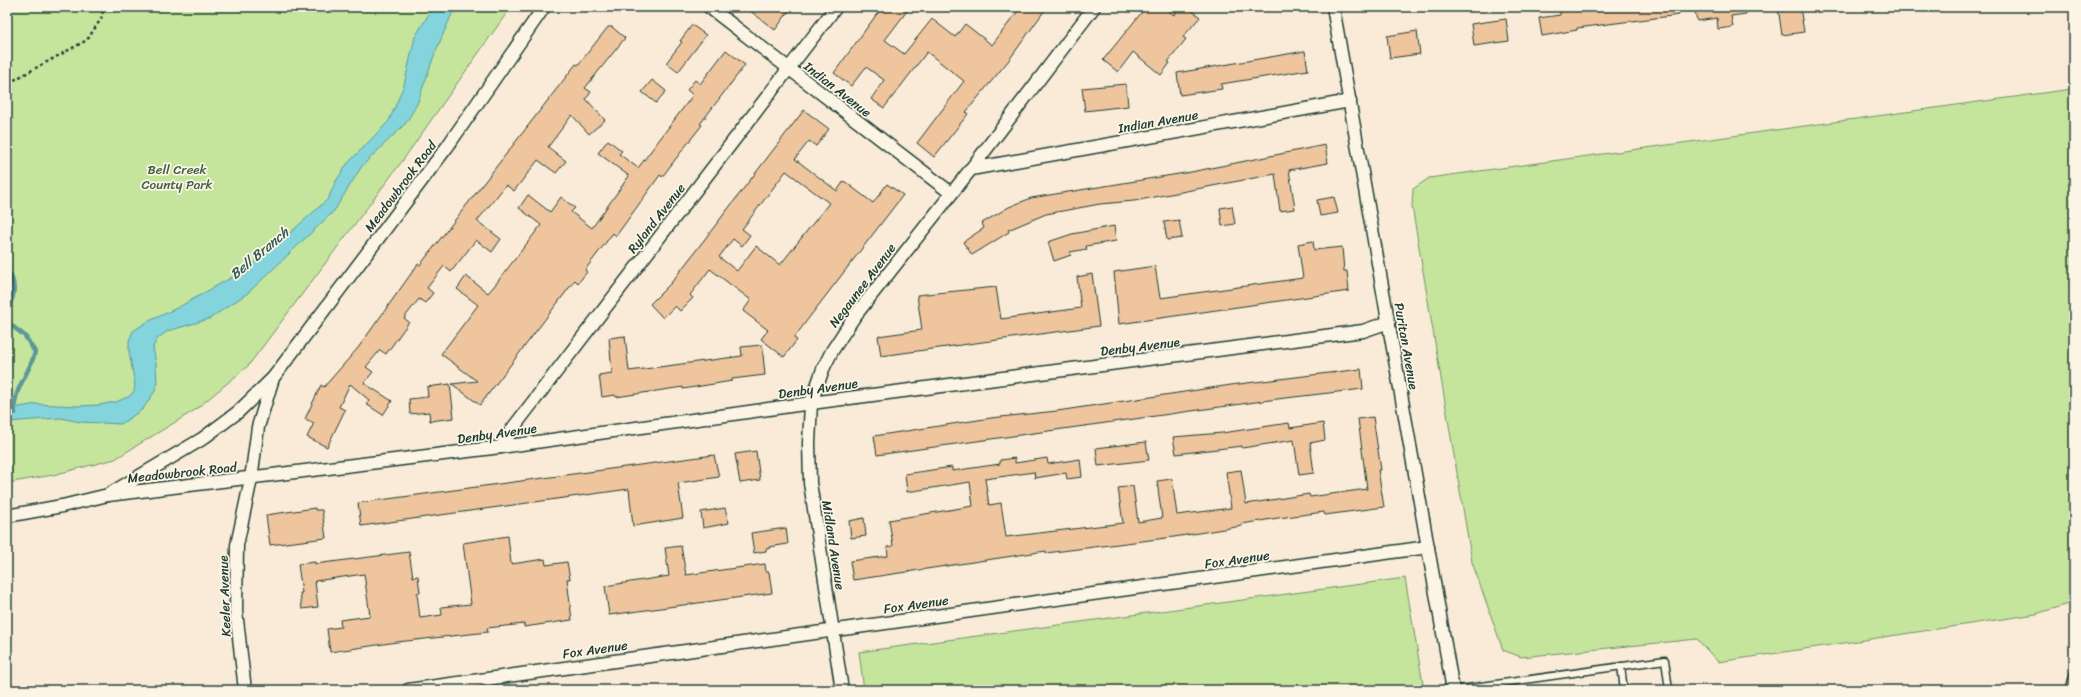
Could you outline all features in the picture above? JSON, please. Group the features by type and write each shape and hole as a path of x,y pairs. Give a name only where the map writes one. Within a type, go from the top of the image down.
{"street":[{"name":"Meadowbrook Road","path":"108,495 202,439 238,412 273,378 447,147 544,7"},
{"name":"Indian Avenue","path":"709,7 951,193"},
{"name":"Ryland Avenue","path":"500,447 836,7"},
{"path":"971,170 1094,7"},
{"name":"Puritan Avenue","path":"1333,7 1453,690"},
{"name":"Indian Avenue","path":"971,170 1350,101"},
{"name":"Negaunee Avenue","path":"811,403 823,369 842,334 951,193 971,170"},
{"name":"Denby Avenue","path":"251,479 500,447 811,403 1363,331 1388,322"},
{"name":"Meadowbrook Road","path":"7,516 62,506 108,495 251,479 258,427 273,378"},
{"name":"Midland Avenue","path":"811,403 808,443 810,484 842,690"},
{"name":"Keeler Avenue","path":"245,690 236,611 235,576 237,545 251,479"},
{"name":"Fox Avenue","path":"408,690 1428,546"}],"lane":[{"path":"1453,690 1665,660 1669,690"},
{"path":"1621,666 1624,690"},
{"path":"2069,690 2074,673"}],"path":[{"path":"14,80 87,40 101,19 104,7"}],"green space":[{"name":"Bell Creek County Park","path":"7,7 511,7 403,160 248,366 195,410 115,459 53,475 7,483"},
{"path":"2074,89 2074,602 2036,614 1718,662 1697,639 1521,657 1503,650 1472,562 1412,206 1413,189 1429,178"},
{"path":"1405,578 1424,690 864,690 859,652"}],"water":[{"name":"Bell Branch","path":"433,7 455,7 435,53 417,104 406,123 362,166 334,211 248,293 209,319 168,331 158,338 153,347 156,363 157,384 155,391 143,409 121,424 80,422 61,418 7,422 7,407 14,408 36,404 77,406 98,405 116,402 130,396 134,391 135,385 129,352 129,341 133,331 250,267 273,243 291,232 328,199 336,181 347,164 389,121 404,85 415,37"}],"building":[{"path":"745,7 792,7 775,30"},
{"path":"882,7 910,7 885,40 904,54 932,19 955,37 965,24 992,45 1021,7 1047,7 1009,60 966,112 968,114 934,157 917,143 964,81 927,52 884,108 871,99 884,80 866,67 851,86 834,73"},
{"path":"1146,7 1164,7 1174,15 1180,7 1188,7 1200,17 1183,37 1186,39 1168,62 1170,63 1161,75 1133,52 1118,72 1103,60"},
{"path":"1587,7 1587,10 1608,7 1678,7 1679,15 1577,28 1577,30 1542,36 1539,18 1560,15 1560,11"},
{"path":"1694,7 1745,7 1746,14 1731,16 1733,27 1718,29 1717,18 1697,21"},
{"path":"1778,7 1800,7 1804,32 1782,35"},
{"path":"1506,19 1509,41 1474,46 1471,24"},
{"path":"692,25 706,35 678,72 666,63 682,42 680,41"},
{"path":"608,27 612,27 625,38 585,88 591,92 586,99 605,120 589,134 572,115 548,147 566,161 556,173 538,160 514,191 506,185 477,221 501,239 492,252 476,240 451,272 444,266 427,288 433,293 425,303 419,299 404,318 409,322 386,354 380,350 366,367 373,372 364,383 392,401 383,415 366,404 369,400 350,384 339,407 345,410 327,447 307,437 314,423 305,419 321,385 324,387 358,348 418,264 420,265 576,64 578,65"},
{"path":"1417,31 1420,54 1390,58 1387,36"},
{"path":"726,50 745,65 662,177 660,175 616,236 613,233 585,270 587,272 578,283 575,280 480,405 452,384 477,381 441,354 478,305 457,289 466,276 488,293 541,225 519,208 528,195 550,212 561,197 575,208 571,212 592,228 629,176 598,153 608,140 622,151 619,154 638,168 693,95 687,90 695,80 700,84"},
{"path":"1305,51 1308,70 1221,84 1222,89 1180,95 1177,73"},
{"path":"652,80 666,91 656,103 642,92"},
{"path":"1126,84 1128,106 1085,111 1082,88"},
{"path":"804,110 829,129 816,146 809,141 795,159 837,191 844,181 873,203 887,184 903,195 794,338 797,340 784,357 761,339 768,330 743,311 751,300 710,269 690,295 693,298 680,311 675,306 663,318 650,304 671,283","holes":["786,171 829,203 780,265 756,246 737,271 719,257 733,239 742,246 750,235 742,229"]},
{"path":"1325,145 1328,163 1289,170 1295,209 1280,211 1275,174 1134,201 1100,204 1046,214 1008,230 1009,232 972,255 963,242 984,228 982,223 1009,207 1031,198 1191,172"},
{"path":"1334,197 1338,213 1320,216 1317,200"},
{"path":"1232,206 1235,224 1222,226 1220,208"},
{"path":"1179,220 1182,238 1167,240 1164,222"},
{"path":"1114,226 1116,241 1086,246 1087,249 1070,252 1071,255 1054,261 1048,242 1072,234"},
{"path":"1313,241 1314,250 1342,247 1344,271 1347,271 1349,291 1119,324 1114,272 1155,266 1160,298 1303,278 1298,244"},
{"path":"1092,274 1099,326 881,356 878,336 922,330 917,295 996,287 1001,319 1081,308 1077,277"},
{"path":"625,336 629,371 742,356 741,347 762,345 765,375 732,379 732,381 683,389 683,387 616,397 615,395 602,397 599,375 612,373 609,338"},
{"path":"1361,369 1363,389 1277,399 877,455 874,436 991,418 1057,411 1231,385"},
{"path":"450,384 454,418 430,421 429,412 410,414 409,399 428,397 427,387"},
{"path":"1373,417 1381,470 1378,470 1384,507 1325,515 1324,512 1278,518 1242,524 1242,526 1174,537 1046,553 1046,551 853,580 850,561 888,556 887,547 893,546 889,520 973,506 970,482 907,492 905,474 952,467 952,471 1000,464 1000,460 1015,458 1015,463 1047,458 1048,464 1080,459 1082,477 1067,479 1066,473 1035,478 1034,472 985,479 989,505 1001,503 1006,537 1123,523 1118,488 1133,486 1138,522 1162,518 1157,481 1172,479 1177,515 1231,508 1226,472 1241,470 1246,504 1309,494 1310,497 1367,489 1358,419"},
{"path":"1289,423 1290,428 1323,423 1325,440 1310,443 1314,473 1299,475 1294,440 1242,448 1242,446 1176,454 1173,437 1222,433"},
{"path":"1146,442 1149,460 1098,466 1096,448"},
{"path":"756,451 760,480 740,483 735,454"},
{"path":"714,455 719,477 678,483 683,518 633,526 629,489 361,526 358,503"},
{"path":"315,508 315,510 322,510 326,538 270,545 266,515"},
{"path":"725,508 729,523 703,528 701,512"},
{"path":"864,518 866,536 851,538 849,521"},
{"path":"786,528 788,544 769,547 770,548 766,549 766,551 754,553 751,533"},
{"path":"508,536 511,564 545,559 546,565 567,562 570,579 567,579 572,620 524,627 524,624 487,628 488,632 397,642 330,652 327,629 341,627 340,620 370,616 364,574 315,581 318,607 302,609 300,593 302,593 298,564 315,562 315,564 409,552 413,577 418,576 420,593 417,593 420,618 442,615 441,607 471,604 463,543"},
{"path":"681,546 686,575 765,564 766,572 769,572 772,593 609,615 605,586 669,576 665,548"}],"waterway":[{"path":"7,270 12,279 14,288 14,293 7,306"},
{"path":"7,322 25,336 35,352 33,360 16,396 15,413"}]}
